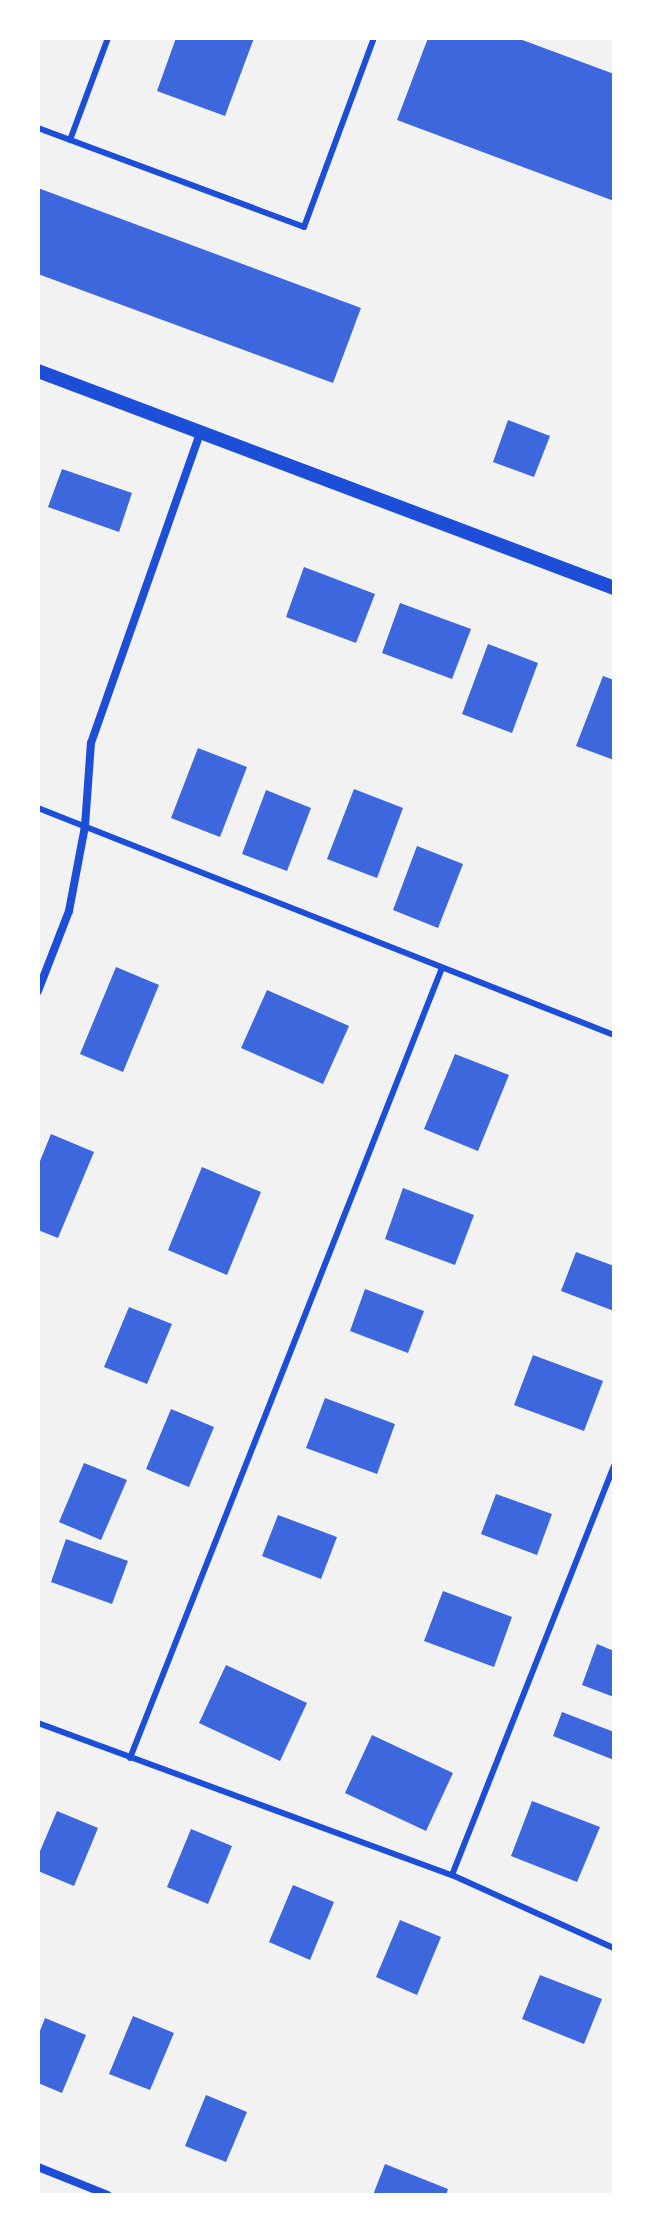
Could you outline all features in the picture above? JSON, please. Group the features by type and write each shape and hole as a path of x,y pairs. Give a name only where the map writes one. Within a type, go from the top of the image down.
{"street":[{"path":"38,371 199,436 614,588"},
{"path":"38,991 69,911 85,826 91,743 199,436"},
{"path":"38,2167 108,2195"}],"lane":[{"path":"70,140 108,38"},
{"path":"38,128 304,227 374,38"},
{"path":"38,808 614,1035"},
{"path":"130,1758 442,968"},
{"path":"452,1875 614,1466"},
{"path":"38,1723 452,1875 614,1948"}],"building":[{"path":"176,38 254,38 225,116 157,91"},
{"path":"428,38 517,38 614,74 614,201 397,120"},
{"path":"38,188 361,308 333,383 38,274"},
{"path":"508,420 550,436 534,477 493,462"},
{"path":"62,469 132,493 119,532 48,507"},
{"path":"304,567 375,594 356,643 286,617"},
{"path":"400,603 471,629 452,679 382,653"},
{"path":"488,644 538,663 512,733 462,714"},
{"path":"603,676 614,680 614,760 576,746"},
{"path":"198,748 247,767 220,837 171,818"},
{"path":"354,789 403,808 377,878 327,859"},
{"path":"266,790 311,808 287,871 242,854"},
{"path":"417,846 463,864 438,928 393,910"},
{"path":"116,967 159,985 123,1072 80,1054"},
{"path":"267,990 349,1026 323,1084 241,1048"},
{"path":"455,1054 509,1075 478,1151 424,1129"},
{"path":"51,1134 94,1152 58,1238 38,1230 38,1166"},
{"path":"202,1167 261,1192 227,1275 168,1250"},
{"path":"403,1188 474,1215 455,1265 385,1239"},
{"path":"576,1252 614,1266 614,1311 561,1291"},
{"path":"365,1289 424,1311 408,1353 350,1331"},
{"path":"129,1307 172,1324 147,1384 104,1367"},
{"path":"533,1355 603,1381 584,1431 514,1405"},
{"path":"325,1398 395,1424 377,1474 306,1448"},
{"path":"171,1409 214,1427 189,1487 146,1469"},
{"path":"84,1463 127,1480 101,1540 59,1522"},
{"path":"496,1494 552,1514 537,1555 481,1534"},
{"path":"278,1515 337,1537 321,1579 262,1556"},
{"path":"66,1539 128,1561 112,1604 51,1582"},
{"path":"443,1591 512,1617 494,1667 424,1641"},
{"path":"597,1644 614,1651 614,1697 582,1685"},
{"path":"226,1665 307,1703 280,1761 199,1723"},
{"path":"562,1712 614,1732 614,1760 553,1736"},
{"path":"372,1735 453,1773 426,1831 345,1793"},
{"path":"532,1801 600,1827 577,1882 511,1856"},
{"path":"57,1811 98,1828 74,1886 38,1871 38,1856"},
{"path":"191,1829 232,1846 208,1904 167,1887"},
{"path":"293,1885 334,1902 310,1960 269,1942"},
{"path":"400,1920 441,1937 417,1995 376,1977"},
{"path":"540,1975 602,1999 584,2044 522,2019"},
{"path":"133,2016 174,2033 150,2090 109,2074"},
{"path":"45,2018 86,2035 62,2093 38,2083 38,2036"},
{"path":"206,2095 247,2112 226,2162 185,2146"},
{"path":"385,2164 448,2189 446,2195 373,2195"}]}
